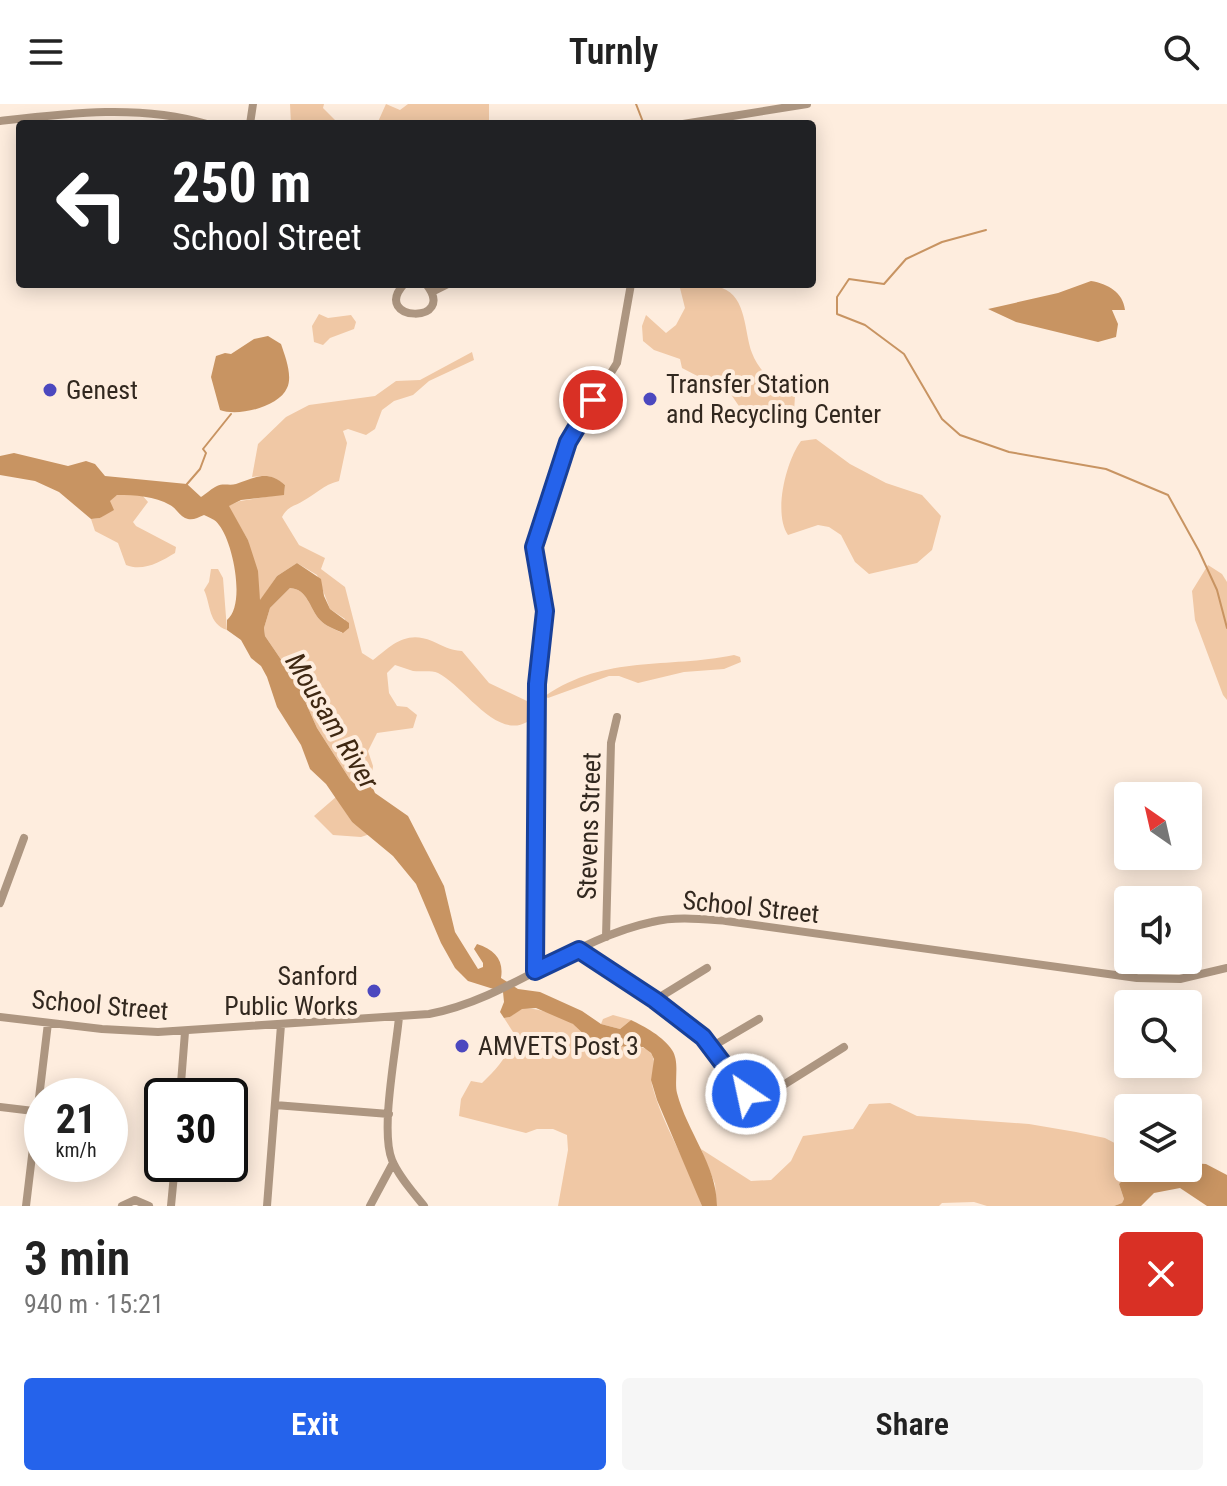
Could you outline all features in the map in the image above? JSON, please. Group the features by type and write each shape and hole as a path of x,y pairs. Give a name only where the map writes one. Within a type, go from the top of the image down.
{"street":[{"path":"708,120 807,104"},
{"path":"33,120 92,108 186,120"},
{"path":"400,288 397,300 402,310 410,315 419,315 428,310 432,302 429,288"},
{"path":"535,971 537,684 545,611 534,547 568,442 617,363 630,288"},
{"name":"Stevens Street","path":"606,937 611,743 617,717"},
{"path":"0,903 24,838"},
{"name":"School Street","path":"0,1017 119,1031 185,1032 399,1017 450,1010 497,991 606,937 651,922 698,918 1137,978 1180,979 1227,968"},
{"path":"579,950 655,1000 713,1046 746,1094 755,1098 769,1094 844,1047"},
{"path":"655,1000 707,968"},
{"path":"399,1017 388,1137 393,1163 424,1206"},
{"path":"713,1046 759,1019"},
{"path":"42,1078 48,1023"},
{"path":"267,1206 281,1025"},
{"path":"181,1078 185,1032"},
{"path":"275,1105 389,1114"},
{"path":"0,1107 24,1110"},
{"path":"370,1206 393,1163"},
{"path":"26,1206 29,1182"},
{"path":"171,1206 173,1182"},
{"path":"122,1206 135,1200 149,1206"}],"shaded area":[{"path":"290,104 324,104 323,108 335,120 291,120"},
{"path":"386,104 400,110 408,104 489,104 489,120 379,120"},
{"path":"1091,281 1114,290 1124,304 1125,310 1112,310 1118,324 1116,337 1098,342 1016,322 988,309 1058,293"},
{"path":"680,288 722,288 730,293 740,307 755,360 769,378 795,396 794,412 783,417 763,417 743,412 730,393 682,368 680,359 654,350 643,341 642,326 646,315 666,333 676,325 685,308"},
{"path":"319,314 328,318 351,315 356,322 354,329 330,338 323,345 314,342 312,326"},
{"path":"268,336 281,344 286,360 289,383 283,395 257,409 237,412 220,410 211,377 216,356 231,354 254,339"},
{"path":"472,352 474,360 429,381 413,395 394,401 382,410 375,429 366,435 348,429 343,431 347,443 339,481 291,507 282,517 299,545 325,558 321,569 345,587 362,653 373,660 400,641 414,637 462,651 489,683 527,701 527,722 515,726 504,724 480,709 438,673 413,671 395,665 387,673 389,693 397,706 407,707 417,715 413,728 377,733 368,751 373,766 371,784 351,781 317,728 297,683 265,636 264,628 270,608 290,588 305,595 316,615 327,626 342,633 345,619 330,609 317,575 297,563 277,576 260,601 248,540 228,506 284,494 285,485 277,479 252,477 258,444 286,417 309,405 375,396 396,381 420,380"},
{"path":"816,439 850,464 886,483 922,495 941,516 932,550 917,563 869,574 855,562 841,535 829,527 818,525 788,535 782,514 786,474 801,441"},
{"path":"14,453 68,466 86,461 95,464 105,476 187,484 201,497 219,485 234,485 262,476 279,480 285,485 284,495 241,500 229,506 248,540 258,571 260,600 277,576 297,563 321,579 330,609 349,623 349,628 343,633 327,626 316,615 305,595 296,589 290,588 270,608 265,636 297,683 317,728 351,781 371,784 375,793 408,816 444,886 455,932 478,969 483,967 483,963 474,949 477,944 497,956 501,978 518,989 540,992 582,1011 601,1024 620,1029 631,1020 668,1045 676,1060 677,1093 712,1177 717,1206 702,1206 657,1100 651,1080 654,1059 651,1053 643,1047 602,1046 573,1024 536,1008 522,1009 504,1018 500,1012 504,1002 503,992 468,981 455,968 416,884 393,856 352,822 326,784 310,769 301,745 277,707 261,666 251,658 241,640 227,630 237,588 229,545 217,523 204,515 185,518 172,506 158,500 124,495 117,495 110,501 114,510 91,519 59,492 35,481 0,475 0,456"},
{"path":"142,495 148,502 133,522 176,547 175,553 145,567 126,565 118,543 95,531 91,519 107,513 111,497"},
{"path":"1208,565 1222,574 1227,582 1227,700 1195,620 1192,591"},
{"path":"211,569 218,569 223,578 227,630 213,619 204,590"},
{"path":"734,655 740,657 741,662 724,669 684,672 638,683 609,676 548,698 545,696 568,683 614,668"},
{"path":"336,797 352,822 370,834 361,837 333,835 314,816"},
{"path":"522,1008 563,1018 606,1045 644,1048 652,1055 652,1085 657,1101 702,1206 558,1206 568,1150 567,1135 553,1129 526,1133 459,1116 461,1099 471,1081 482,1083 506,1054 513,1032 504,1018"},
{"path":"613,1015 631,1020 620,1029 601,1024 603,1019"},
{"path":"890,1103 917,1116 1029,1124 1105,1138 1114,1143 1114,1182 1121,1182 1124,1199 1114,1206 987,1206 974,1202 942,1203 939,1206 717,1206 715,1184 701,1149 751,1181 771,1180 791,1161 803,1136 853,1129 869,1104"},
{"path":"1202,1164 1206,1164 1227,1175 1227,1206 1207,1206 1180,1188 1154,1193 1141,1206 1114,1206 1124,1199 1119,1184 1202,1182"}],"waterway":[{"path":"636,104 642,120"},
{"path":"986,230 942,242 906,259 884,284 849,279 837,297 837,314 865,325 904,354 942,419 960,435 1009,452 1106,469 1168,495 1217,590 1227,628"},
{"path":"187,484 200,469 206,453 203,449 231,414"}],"place":[{"name":"Genest","path":"50,390"},
{"name":"Transfer Station and Recycling Center","path":"650,399"},
{"name":"Sanford Public Works","path":"374,991"},
{"name":"AMVETS Post 3","path":"462,1046"}],"route":[{"path":"593,400 568,442 534,547 545,611 537,684 535,971 579,950 686,1022 713,1046 746,1094"}],"water label":[{"name":"Mousam River","path":"332,721"}]}
